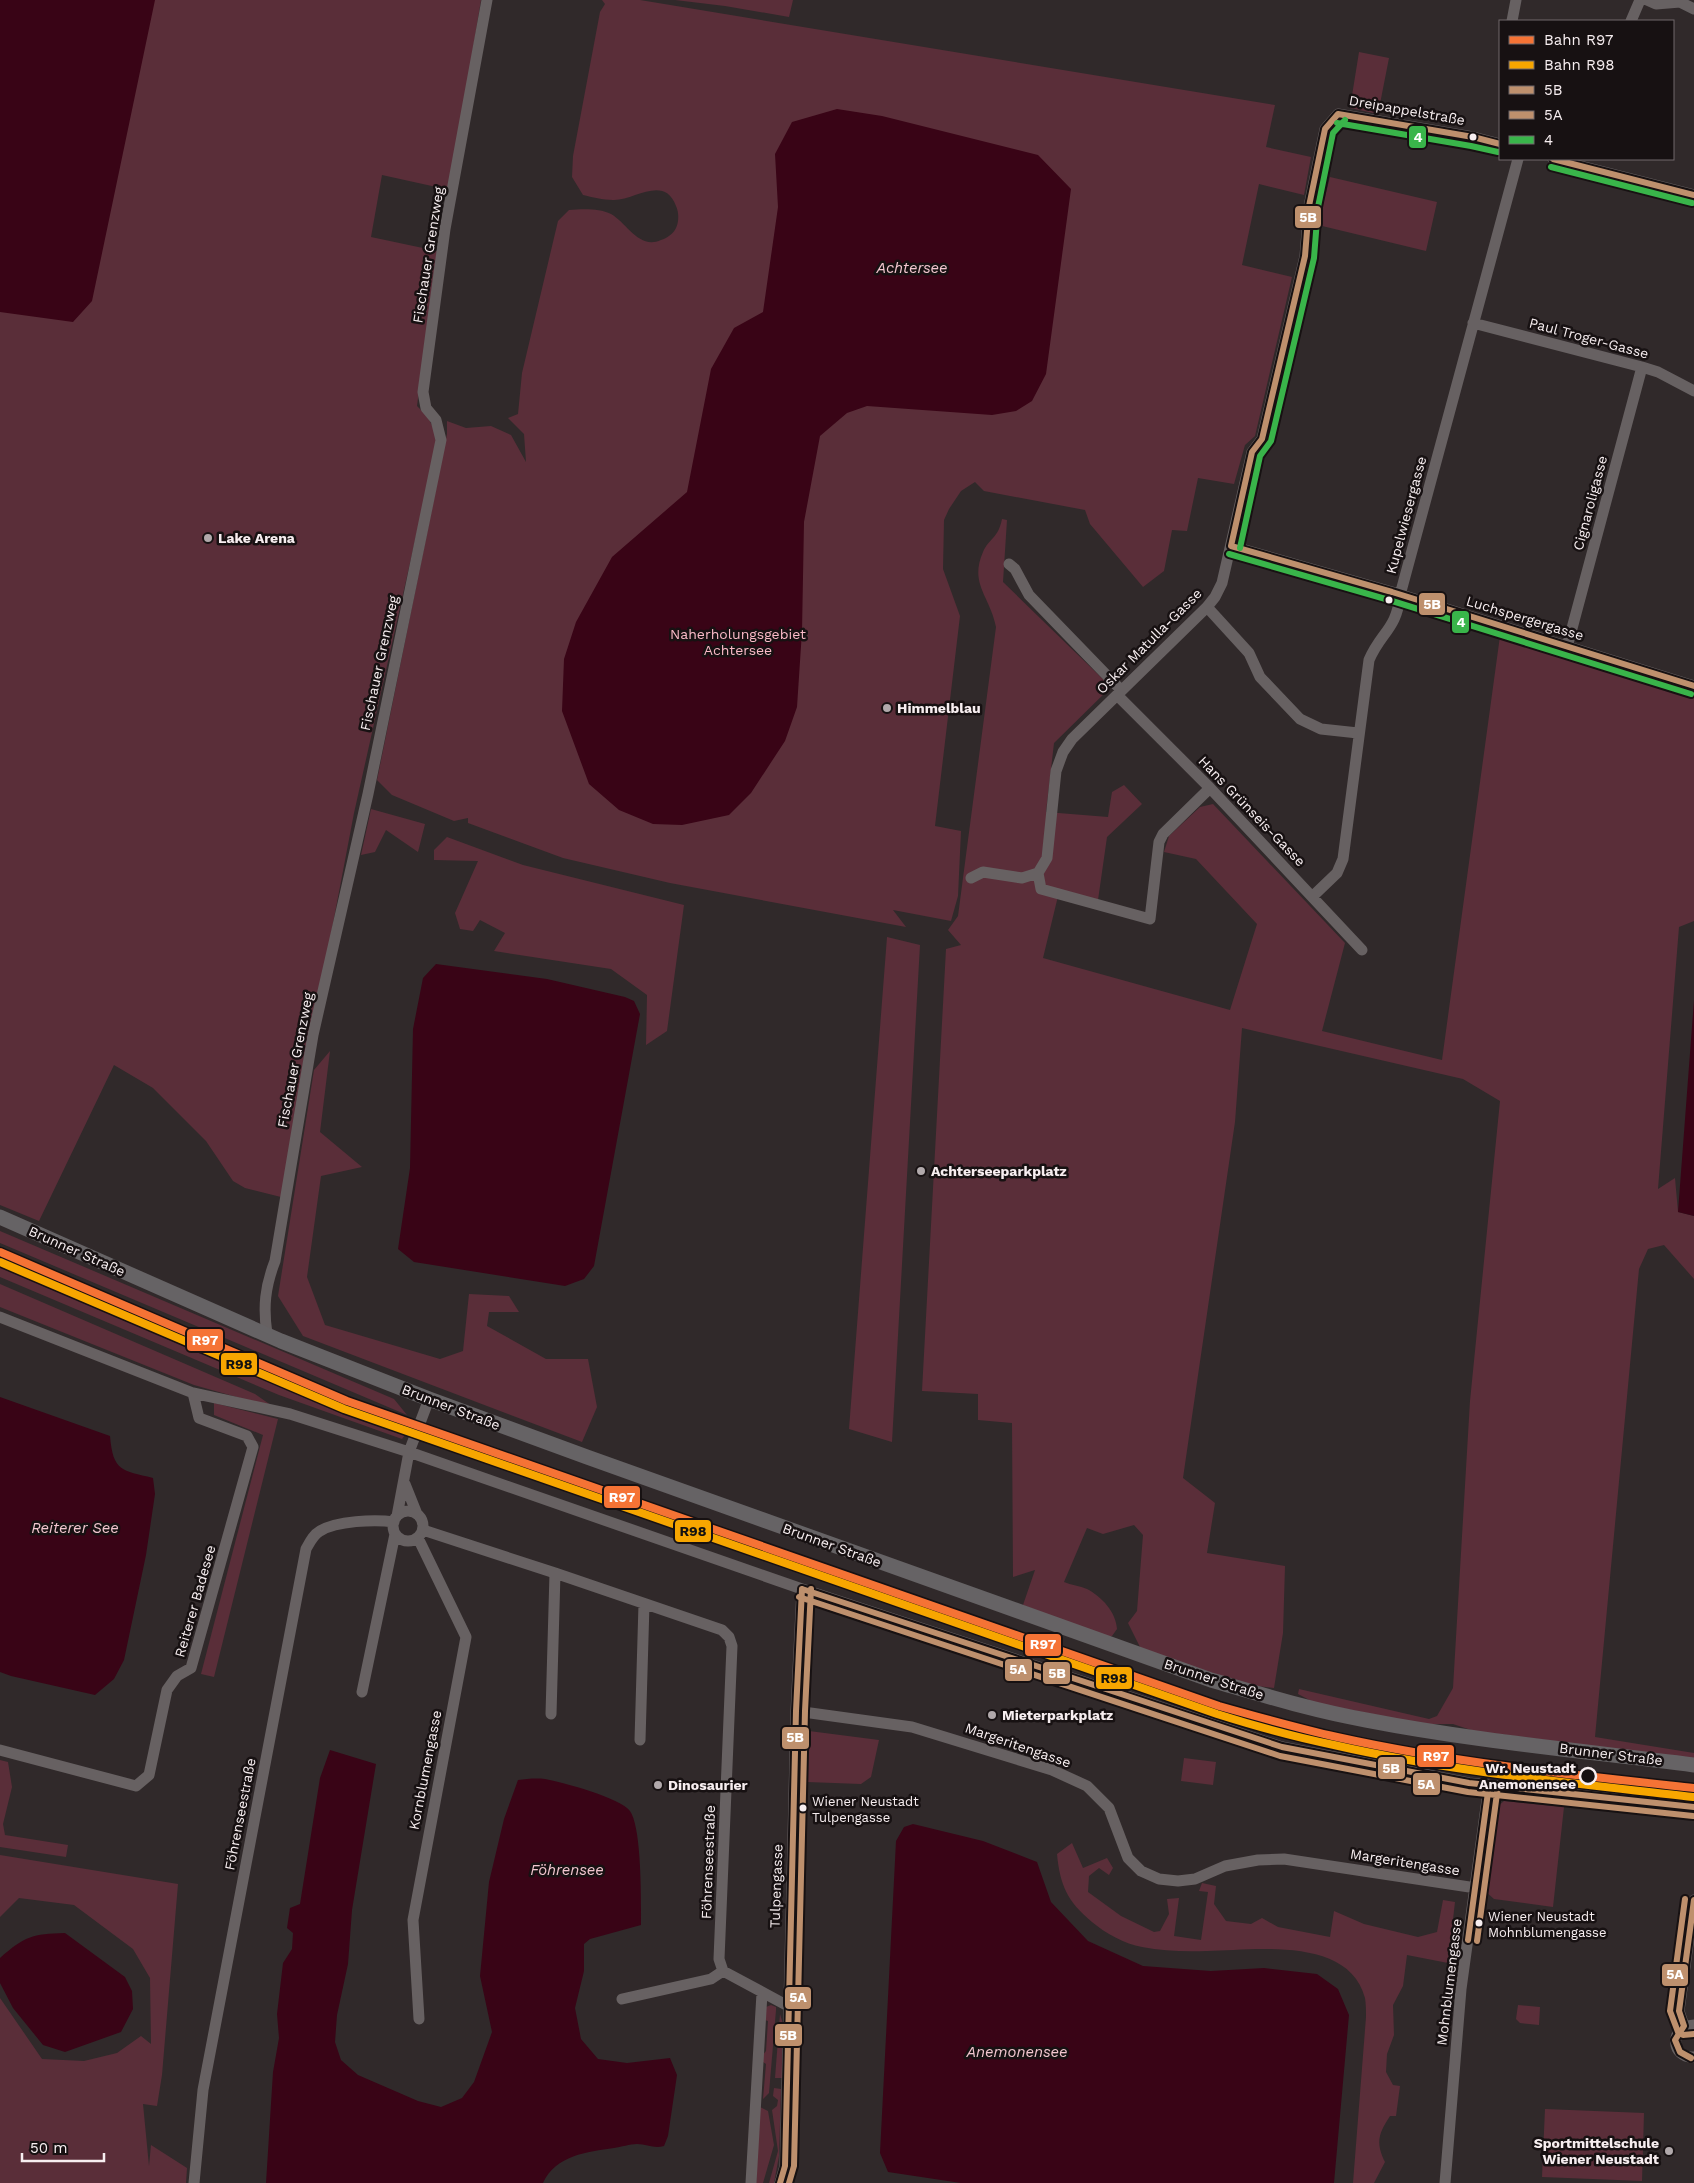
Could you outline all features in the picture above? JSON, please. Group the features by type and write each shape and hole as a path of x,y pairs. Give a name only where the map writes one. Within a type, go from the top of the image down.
{"main road":[{"name":"Brunner Straße","path":"0,1217 267,1334 429,1399 596,1461 1212,1680 1281,1701 1365,1720 1446,1734 1694,1765"}],"street":[{"name":"Fischauer Grenzweg","path":"267,1334 264,1314 267,1283 275,1262 314,1035 368,794 441,440 436,420 426,408 423,392 445,228 487,0"},
{"path":"1512,20 1516,0"},
{"path":"1631,20 1640,0"},
{"path":"1647,0 1656,4 1680,2 1694,9"},
{"name":"Dreipappelstraße","path":"1338,114 1473,137 1499,144"},
{"name":"Oskar Matulla-Gasse","path":"1038,873 1047,858 1056,771 1063,752 1072,739 1207,606 1215,597 1222,583 1252,452 1262,439 1305,256 1309,206 1326,129 1338,114"},
{"name":"Kupelwiesergasse","path":"1313,896 1337,874 1343,859 1369,660 1375,646 1393,625 1399,610 1400,594 1518,160"},
{"path":"1574,161 1694,195"},
{"name":"Paul Troger-Gasse","path":"1473,323 1642,367 1658,372 1694,391"},
{"name":"Cignaroligasse","path":"1567,647 1642,367"},
{"name":"Luchspergergasse","path":"1231,546 1400,594 1694,686"},
{"name":"Hans Grünseis-Gasse","path":"1009,564 1015,569 1030,596 1362,950"},
{"path":"1207,606 1249,653 1260,677 1300,719 1321,729 1358,733"},
{"path":"971,878 983,872 1022,878 1038,873 1041,889 1150,919 1159,842 1163,834 1210,788"},
{"path":"0,1317 193,1393 290,1414 409,1452 802,1588 1282,1747 1489,1785 1694,1807"},
{"name":"Reiterer Badesee","path":"0,1750 136,1786 149,1775 167,1690 177,1676 192,1668 253,1447 247,1436 199,1418 193,1393"},
{"path":"362,1692 409,1452 429,1399"},
{"path":"395,1524 403,1540 413,1541 420,1534 423,1521 417,1514 404,1482"},
{"path":"395,1524 404,1511 417,1514"},
{"name":"Föhrenseestraße","path":"194,2183 205,2081 306,1549 311,1539 319,1531 331,1526 380,1520 395,1524"},
{"name":"Föhrenseestraße","path":"420,1534 555,1573 722,1630 729,1637 732,1646 719,1959 723,1971"},
{"name":"Kornblumengasse","path":"419,2019 414,1920 466,1637 420,1534"},
{"path":"551,1714 555,1573"},
{"name":"Tulpengasse","path":"780,2183 785,2166 796,1711 802,1588"},
{"path":"640,1740 644,1604"},
{"name":"Margeritengasse","path":"796,1711 912,1727 1052,1770 1087,1786 1109,1808 1128,1858 1141,1871 1159,1879 1178,1881 1195,1879 1225,1866 1258,1860 1284,1858 1476,1888"},
{"name":"Mohnblumengasse","path":"1445,2183 1461,1989 1489,1785"},
{"path":"1694,1900 1691,1940 1680,2011 1689,2026 1678,2032 1675,2040 1677,2049 1683,2055 1694,2057"},
{"path":"622,1999 711,1979 723,1971 788,2006"},
{"path":"751,2183 762,1993"}],"green space":[{"name":"Lake Arena","path":"0,0 481,0 450,190 382,175 371,237 437,251 417,406 428,417 438,438 354,813 281,1197 245,1188 233,1181 206,1141 153,1088 114,1065 39,1221 0,1205"},
{"name":"Naherholungsgebiet Achtersee","path":"602,0 640,0 1275,105 1266,147 1311,157 1304,195 1259,184 1242,265 1292,277 1255,436 1245,445 1234,484 1198,478 1187,531 1172,530 1164,571 1143,587 1090,524 1085,510 984,491 975,482 961,491 949,509 944,520 943,569 960,616 935,826 961,831 958,896 951,921 893,910 906,927 670,883 563,858 468,823 468,818 454,821 392,795 377,780 447,434 447,421 466,428 491,426 511,435 526,462 524,434 508,418 518,414 522,373 558,221 569,210 601,211 617,218 640,239 653,242 670,236 677,226 677,208 671,197 664,192 656,190 621,199 601,199 583,195 572,177 573,156 600,12 605,4"},
{"path":"675,0 793,0 789,17"},
{"path":"1359,52 1389,58 1378,114 1350,108"},
{"path":"1330,177 1437,202 1426,251 1318,225"},
{"path":"1002,519 1007,520 1003,582 1111,687 1054,743 1046,812 1108,817 1112,792 1124,785 1142,804 1107,837 1098,900 1059,892 1043,958 1230,1010 1257,924 1196,859 1164,852 1169,836 1200,807 1213,804 1345,943 1322,1031 1442,1060 1500,636 1524,646 1694,696 1694,921 1679,927 1658,1189 1675,1178 1678,1212 1694,1216 1694,1279 1664,1245 1648,1249 1639,1269 1595,1737 1694,1753 1694,1759 1474,1731 1453,1724 1424,1724 1315,1703 1298,1694 1299,1689 1429,1719 1437,1716 1453,1688 1470,1401 1500,1101 1463,1079 1242,1028 1235,1122 1183,1478 1215,1503 1207,1553 1285,1566 1283,1633 1274,1688 1248,1685 1141,1649 1128,1623 1137,1611 1143,1535 1134,1525 1103,1534 1087,1528 1064,1582 1087,1589 1098,1596 1107,1606 1114,1617 1117,1629 1112,1636 1103,1637 1023,1605 1035,1570 1013,1577 1012,1423 978,1420 978,1394 922,1391 946,949 961,945 948,930 958,916 996,627 979,582 978,573 983,552 996,535"},
{"path":"371,809 425,824 418,852 386,830 375,852 361,855"},
{"path":"447,837 523,865 684,905 667,1031 646,1045 647,995 611,969 494,951 505,933 480,920 473,931 460,929 455,913 478,861 434,860 434,850"},
{"path":"887,937 920,945 892,1442 849,1429"},
{"path":"330,1051 320,1132 362,1167 321,1176 307,1277 325,1325 440,1359 463,1351 469,1294 509,1296 519,1312 489,1312 487,1326 546,1359 588,1359 597,1407 582,1442 303,1336 278,1296 314,1070"},
{"path":"0,1231 394,1399 407,1415 0,1243"},
{"path":"0,1258 408,1431 402,1439 279,1395 0,1277"},
{"path":"0,1284 255,1394 275,1408 194,1385 0,1307"},
{"path":"214,1403 278,1419 214,1677 201,1674 263,1435 214,1415"},
{"path":"809,1731 879,1740 871,1777 861,1784 807,1782"},
{"path":"1184,1758 1216,1762 1213,1785 1181,1781"},
{"path":"0,1760 8,1762 12,1787 3,1824 5,1835 68,1845 66,1857 0,1847"},
{"path":"1504,1801 1564,1807 1553,1907 1494,1899 1486,1892 1498,1806"},
{"path":"1072,1843 1083,1868 1107,1858 1113,1868 1109,1875 1099,1868 1089,1876 1088,1892 1121,1916 1154,1932 1160,1931 1169,1914 1167,1899 1179,1898 1174,1936 1201,1940 1208,1892 1199,1891 1202,1883 1216,1886 1214,1904 1226,1921 1251,1924 1262,1918 1278,1927 1330,1937 1334,1911 1364,1924 1418,1937 1437,1932 1443,1900 1455,1902 1448,1963 1407,1955 1403,1986 1393,2005 1394,2035 1387,2054 1386,2072 1393,2085 1400,2086 1396,2116 1390,2116 1381,2133 1379,2143 1385,2162 1374,2183 1353,2183 1366,2017 1365,1998 1356,1978 1340,1964 1320,1956 1298,1951 1249,1949 1174,1951 1136,1946 1122,1941 1092,1922 1076,1907 1066,1892 1060,1875 1057,1854"},
{"path":"0,1855 178,1884 162,2075 157,2106 143,2104 149,2166 151,2145 187,2168 186,2183 0,2183 0,1998 42,2059 84,2061 117,2053 141,2036 151,2044 150,1978 133,1949 74,1905 19,1898 0,1917"},
{"path":"771,2005 776,2007 776,2010 769,2093 763,2099 766,2064 763,2062 762,2056 766,2051 768,2021 765,2020 766,2007"},
{"path":"1518,2005 1540,2007 1539,2025 1520,2023 1516,2019"},
{"path":"780,2014 783,2024 782,2078 775,2078"},
{"path":"774,2088 781,2089 779,2156 774,2183 769,2183 778,2151 772,2110 777,2106 778,2100 773,2096"},
{"path":"760,2107 768,2111 774,2145 763,2183 756,2183"},
{"path":"1545,2109 1644,2113 1642,2181 1542,2177"}],"water":[{"path":"0,0 155,0 92,301 73,322 0,312"},
{"name":"Achtersee","path":"837,109 882,116 1038,155 1071,189 1046,374 1032,401 1016,411 992,415 867,406 847,413 820,436 804,522 802,631 797,707 785,741 751,793 729,815 682,825 653,824 619,810 589,784 562,711 564,659 576,622 612,557 687,492 711,369 734,328 763,312 778,207 775,154 792,122"},
{"path":"436,964 547,979 625,997 634,1001 640,1014 594,1266 584,1279 565,1286 414,1262 398,1249 410,1168 413,1029 423,978"},
{"path":"1694,1000 1694,1216 1678,1212"},
{"name":"Reiterer See","path":"0,1397 110,1436 114,1457 121,1467 127,1471 153,1478 155,1494 146,1555 124,1660 114,1679 95,1695 0,1672"},
{"name":"Föhrensee","path":"330,1750 376,1764 352,1910 348,1964 337,2015 335,2042 341,2060 358,2075 418,2101 441,2107 462,2098 474,2082 492,2032 480,1976 489,1882 504,1819 518,1780 542,1779 564,1783 615,1801 630,1811 634,1820 639,1848 641,1925 590,1939 584,1944 584,1971 575,2008 581,2039 598,2059 627,2063 670,2058 677,2075 668,2136 664,2146 634,2144 573,2156 556,2166 543,2183 266,2183 273,2072 279,2038 277,2014 283,1963 292,1949 293,1933 287,1928 290,1908 300,1904 320,1778"},
{"name":"Anemonensee","path":"913,1824 983,1841 1037,1862 1051,1902 1088,1941 1143,1966 1211,1971 1264,1968 1317,1974 1338,1989 1349,2015 1334,2183 961,2183 888,2172 880,2153 896,1841 904,1827"},
{"path":"65,1933 125,1977 132,1991 133,2009 121,2032 65,2052 43,2045 13,2008 0,1983 0,1958 16,1945 30,1938 44,1934"}],"rail line":[{"name":"R97","path":"0,1252 347,1401 1219,1706 1322,1734 1425,1754 1514,1767 1694,1788"},
{"name":"R98","path":"0,1262 344,1409 1217,1714 1304,1738 1423,1763 1513,1776 1693,1797"}],"transit line":[{"name":"5B","path":"1499,144 1473,137 1338,114 1325,129 1309,206 1305,256 1262,439 1252,452 1231,546 1392,592 1694,686"},
{"name":"4","path":"1240,548 1260,456 1271,441 1314,258 1318,207 1333,133 1345,120"},
{"name":"4","path":"1337,123 1498,152"},
{"name":"5B","path":"1557,160 1694,195"},
{"name":"4","path":"1551,167 1692,203"},
{"name":"4","path":"1229,554 1389,600 1691,694"},
{"name":"5B","path":"802,1589 1282,1747 1469,1783 1694,1807"},
{"name":"5B","path":"780,2183 785,2166 796,1711 802,1589"},
{"name":"5A","path":"789,2183 794,2166 805,1711 811,1589"},
{"name":"5A","path":"799,1597 1280,1756 1468,1792 1693,1816"},
{"name":"5B","path":"1468,1940 1489,1785"},
{"name":"5A","path":"1477,1941 1498,1786"},
{"name":"5A","path":"1685,1899 1670,2011 1678,2032 1683,2035 1694,2034"},
{"name":"5B","path":"1691,2058 1680,2052 1675,2040 1684,2026 1679,2011 1694,1900"}],"place":[{"name":"Lake Arena","path":"208,538"},
{"name":"Himmelblau","path":"887,708"},
{"name":"Achterseeparkplatz","path":"921,1171"},
{"name":"Mieterparkplatz","path":"992,1715"},
{"name":"Wr. Neustadt Anemonensee","path":"1588,1776"},
{"name":"Dinosaurier","path":"658,1785"},
{"name":"Wiener Neustadt Tulpengasse","path":"803,1808"},
{"name":"Wiener Neustadt Mohnblumengasse","path":"1479,1923"},
{"name":"Sportmittelschule Wiener Neustadt","path":"1669,2151"}]}
